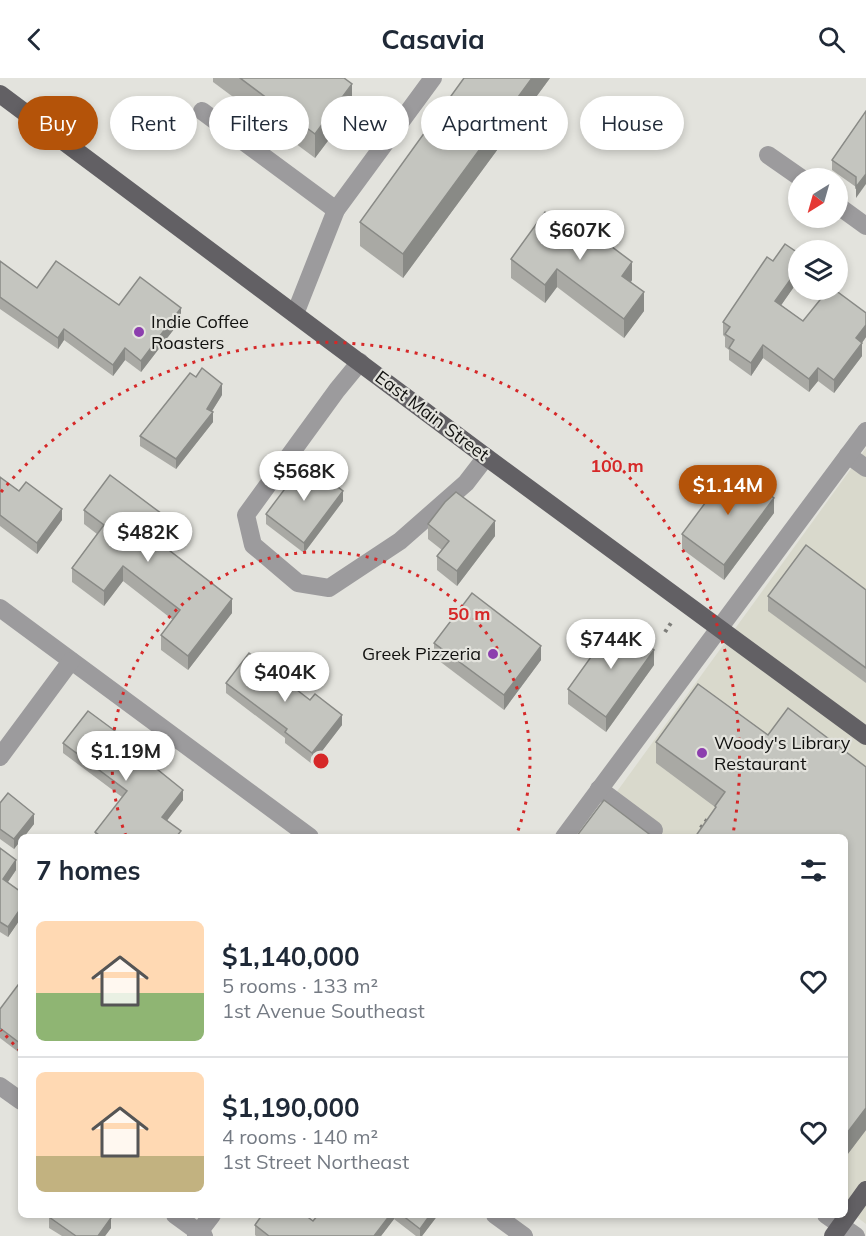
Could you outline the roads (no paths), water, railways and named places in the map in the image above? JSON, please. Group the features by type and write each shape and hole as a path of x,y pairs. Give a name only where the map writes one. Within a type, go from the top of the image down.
{"main road":[{"name":"East Main Street","path":"0,94 486,457 866,736"},
{"path":"848,1209 866,1190"}],"street":[{"path":"295,314 336,210 433,78"},
{"path":"202,111 336,210"},
{"path":"768,155 788,169"},
{"path":"848,213 866,226"},
{"path":"360,362 337,390 246,516 253,545 298,583 329,588 400,541 466,483 486,457"},
{"path":"566,834 866,431"},
{"path":"848,455 866,468"},
{"path":"0,608 306,834"},
{"path":"0,757 71,661"},
{"path":"599,789 654,830"},
{"path":"0,1086 18,1099"},
{"path":"180,1218 200,1235 210,1218"},
{"path":"499,1218 514,1228"},
{"path":"833,1225 856,1236"}],"place":[{"name":"Indie Coffee Roasters","path":"139,332"},
{"name":"Greek Pizzeria","path":"493,654"},
{"name":"Woody's Library Restaurant","path":"702,753"}]}
